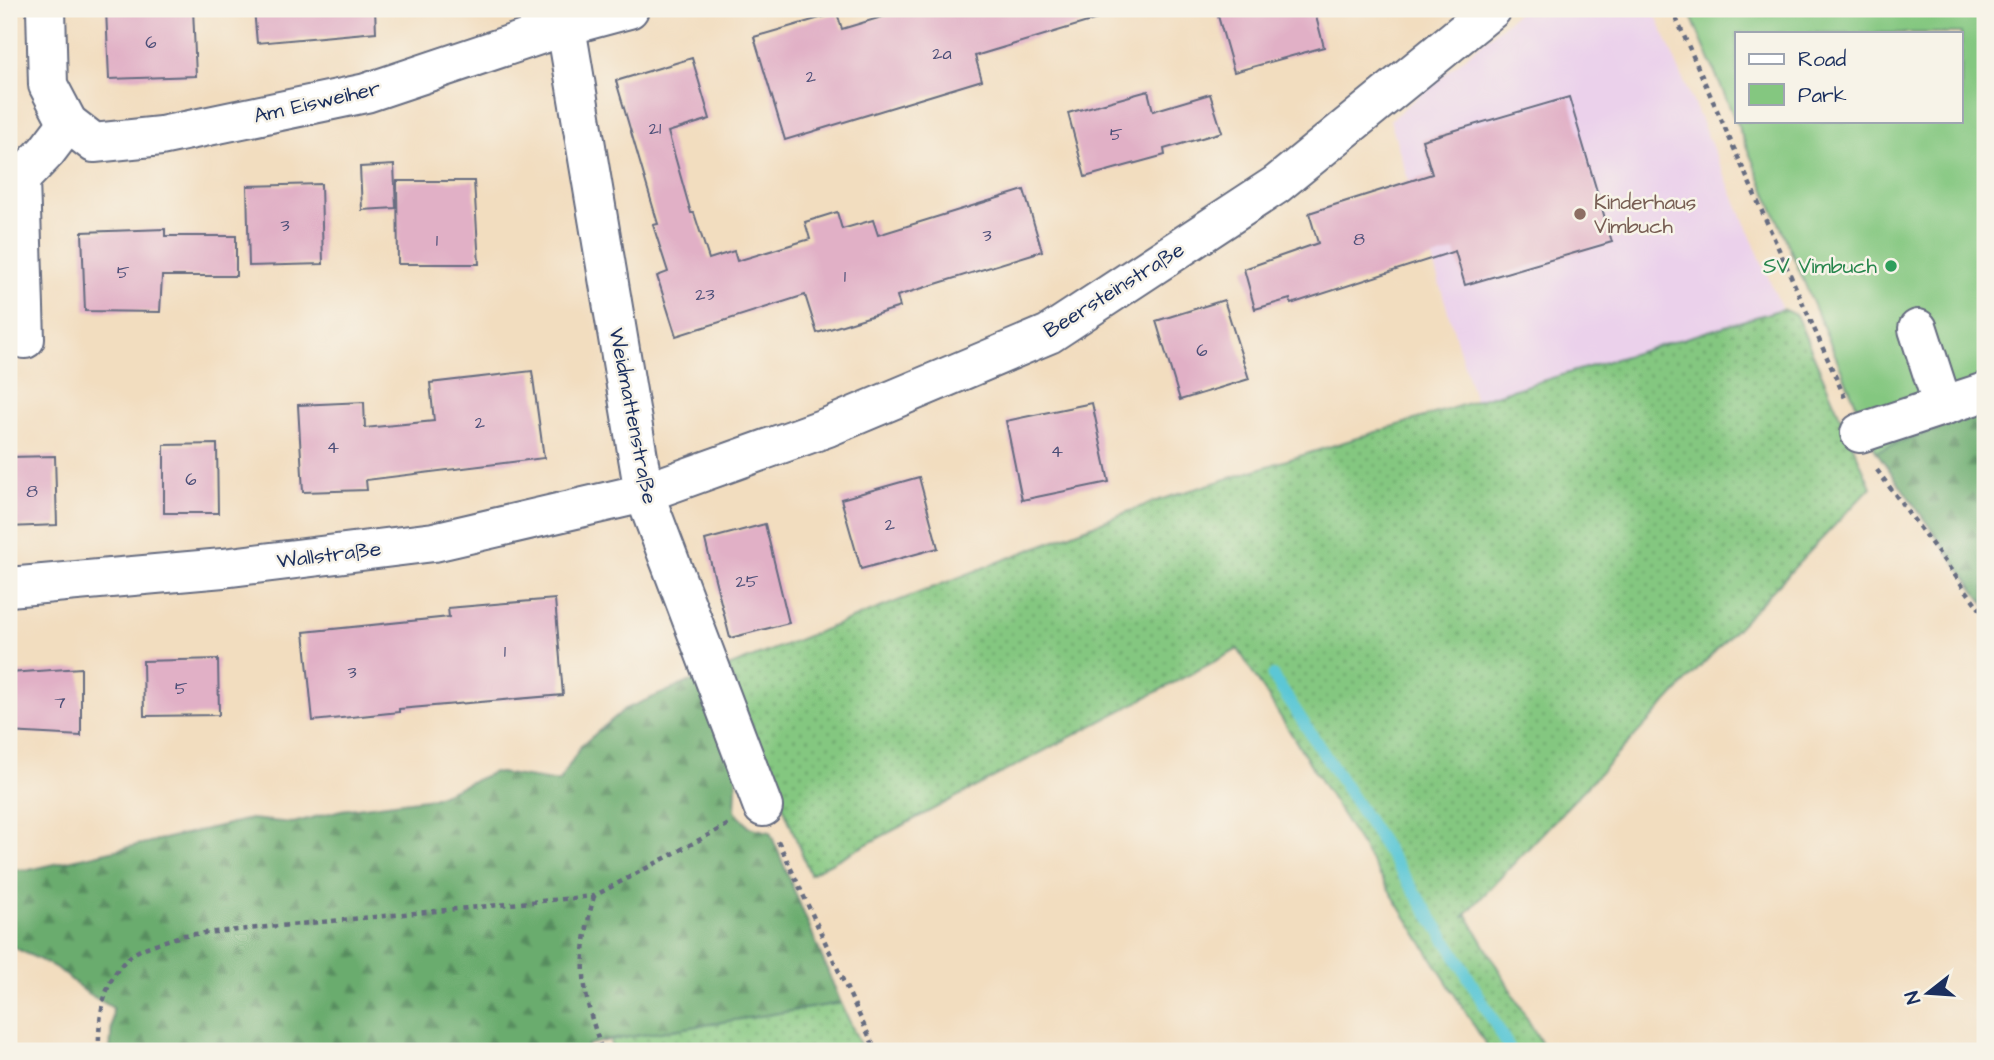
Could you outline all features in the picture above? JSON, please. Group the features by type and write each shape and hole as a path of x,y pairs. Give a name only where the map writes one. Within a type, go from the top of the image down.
{"street":[{"name":"Am Eisweiher","path":"46,9 48,85 68,123 94,143 161,136 366,93 564,17 629,9"},
{"name":"Beersteinstraße","path":"644,494 828,427 1049,334 1276,185 1492,9"},
{"name":"Weidmattenstraße","path":"564,17 644,494 763,807"},
{"path":"25,339 15,180 47,152 68,123"},
{"path":"1918,329 1943,406"},
{"path":"1860,433 1985,392"},
{"name":"Wallstraße","path":"9,587 223,568 434,542 644,494"}],"path":[{"path":"1672,9 1879,475 1985,616"},
{"path":"99,1051 98,1026 109,982 132,954 184,934 594,896 763,807 876,1051"},
{"path":"594,896 587,921 584,963 587,998 602,1051"}],"shaded area":[{"name":"Kinderhaus Vimbuch","path":"1522,9 1653,9 1782,309 1475,401 1390,120"}],"green space":[{"name":"SV Vimbuch","path":"1688,9 1985,9 1985,412 1876,451 1736,122 1962,122 1962,32 1735,32 1735,120"},
{"path":"1782,309 1796,315 1871,487 1462,918 1467,915 1546,1051 1490,1051 1238,649 810,874 728,667 1153,502 1475,401"},
{"path":"1985,412 1985,605 1876,451"},
{"path":"696,679 737,767 735,811 749,827 770,832 841,1003 610,1040 587,1045 588,1051 110,1051 113,1008 87,993 57,968 9,945 9,869 29,870 250,819 293,823 341,810 433,798 494,772 559,782 581,746 625,709"},
{"path":"841,1003 863,1051 612,1051 610,1040"}],"building":[{"path":"106,9 193,9 196,76 109,79"},
{"path":"254,9 375,9 376,32 257,43"},
{"path":"908,9 1103,9 1104,17 975,56 982,80 785,140 754,37 837,13 842,29"},
{"path":"1216,9 1314,9 1324,47 1234,72"},
{"path":"692,58 710,119 668,132 691,213 694,213 709,259 734,251 737,261 810,239 805,222 837,212 842,229 873,220 878,235 1024,190 1042,251 897,296 900,307 817,333 805,295 676,336 657,276 668,272 653,225 658,224 616,81"},
{"path":"1148,91 1153,111 1210,94 1222,132 1164,149 1165,155 1085,177 1068,113"},
{"path":"1569,97 1612,242 1465,285 1455,251 1291,304 1290,299 1255,309 1244,269 1318,243 1309,213 1432,174 1422,140"},
{"path":"394,165 396,208 362,210 360,167"},
{"path":"397,181 474,181 479,264 398,264"},
{"path":"321,184 323,264 249,266 247,186"},
{"path":"165,229 165,236 236,236 236,276 162,276 160,312 85,311 82,232"},
{"path":"1224,300 1249,379 1180,400 1156,321"},
{"path":"532,371 544,458 366,480 367,490 303,492 298,405 364,402 365,428 434,421 430,383"},
{"path":"1092,403 1109,482 1022,500 1006,421"},
{"path":"217,444 218,513 164,513 164,445"},
{"path":"55,456 57,525 9,527 9,457"},
{"path":"919,477 938,548 861,569 841,499"},
{"path":"765,524 789,623 730,638 705,540"},
{"path":"555,599 563,695 399,709 399,712 313,721 304,632 449,617 448,608"},
{"path":"218,659 219,715 144,716 143,661"},
{"path":"81,668 81,736 9,732 9,673"}],"waterway":[{"path":"1273,676 1453,951 1511,1051"}],"place":[{"name":"Kinderhaus Vimbuch","path":"1580,214"},
{"name":"SV Vimbuch","path":"1891,266"}]}
